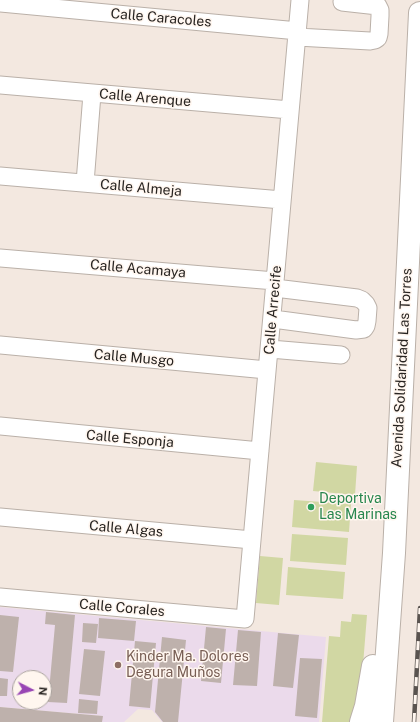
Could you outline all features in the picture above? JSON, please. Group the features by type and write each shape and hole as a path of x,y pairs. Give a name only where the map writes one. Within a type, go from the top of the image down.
{"main road":[{"name":"Avenida Solidaridad Las Torres","path":"382,722 394,553 420,13"},
{"path":"408,242 420,286"},
{"path":"361,722 366,706 394,553"}],"street":[{"name":"Calle Arrecife","path":"245,619 267,370 273,319 300,0"},
{"name":"Calle Caracoles","path":"0,3 370,41 378,38 380,10 378,6 342,2"},
{"name":"Calle Arenque","path":"0,86 290,110"},
{"path":"85,183 92,94"},
{"name":"Calle Almeja","path":"0,176 282,200"},
{"name":"Calle Acamaya","path":"0,258 275,284 357,298 362,300 368,308 367,321 364,329 356,330 273,319"},
{"name":"Calle Musgo","path":"0,345 267,370"},
{"path":"270,349 341,355"},
{"name":"Calle Esponja","path":"0,426 260,451"},
{"name":"Calle Algas","path":"0,517 252,540"},
{"name":"Calle Corales","path":"0,596 245,619"}],"shaded area":[{"path":"0,607 326,637 319,722 162,722 152,710 138,709 124,722 102,722 102,716 34,710 52,710 52,670 12,670 12,708 0,707"}],"green space":[{"path":"316,462 357,466 355,495 313,491"},
{"path":"294,500 351,504 349,532 292,527"},
{"path":"292,534 348,538 346,565 290,561"},
{"path":"260,556 283,558 279,605 256,603"},
{"path":"288,567 345,572 343,599 286,595"},
{"path":"352,614 367,615 359,715 355,722 322,722 329,636 340,637 341,621 351,622"}],"building":[{"path":"46,612 75,615 67,703 52,702 51,670 55,625 45,624"},
{"path":"0,615 19,617 13,670 12,672 0,671"},
{"path":"99,618 136,621 134,641 98,638"},
{"path":"83,623 98,624 96,643 82,642"},
{"path":"206,627 226,629 221,683 201,681"},
{"path":"238,630 261,632 257,686 233,685"},
{"path":"278,633 299,635 293,688 273,686"},
{"path":"162,637 186,640 178,722 163,722 155,712"},
{"path":"135,641 156,643 150,708 129,706"},
{"path":"84,649 105,651 100,696 79,694"},
{"path":"300,658 322,659 317,718 295,716"},
{"path":"0,678 8,679 7,696 0,696"},
{"path":"79,699 98,701 97,714 78,713"},
{"path":"0,707 12,708 12,710 34,710 103,716 102,722 0,722"}],"railway":[{"path":"414,722 420,608"}],"place":[{"name":"Deportiva Las Marinas","path":"311,507"},
{"name":"Kinder Ma. Dolores Degura Muños","path":"118,665"}]}
